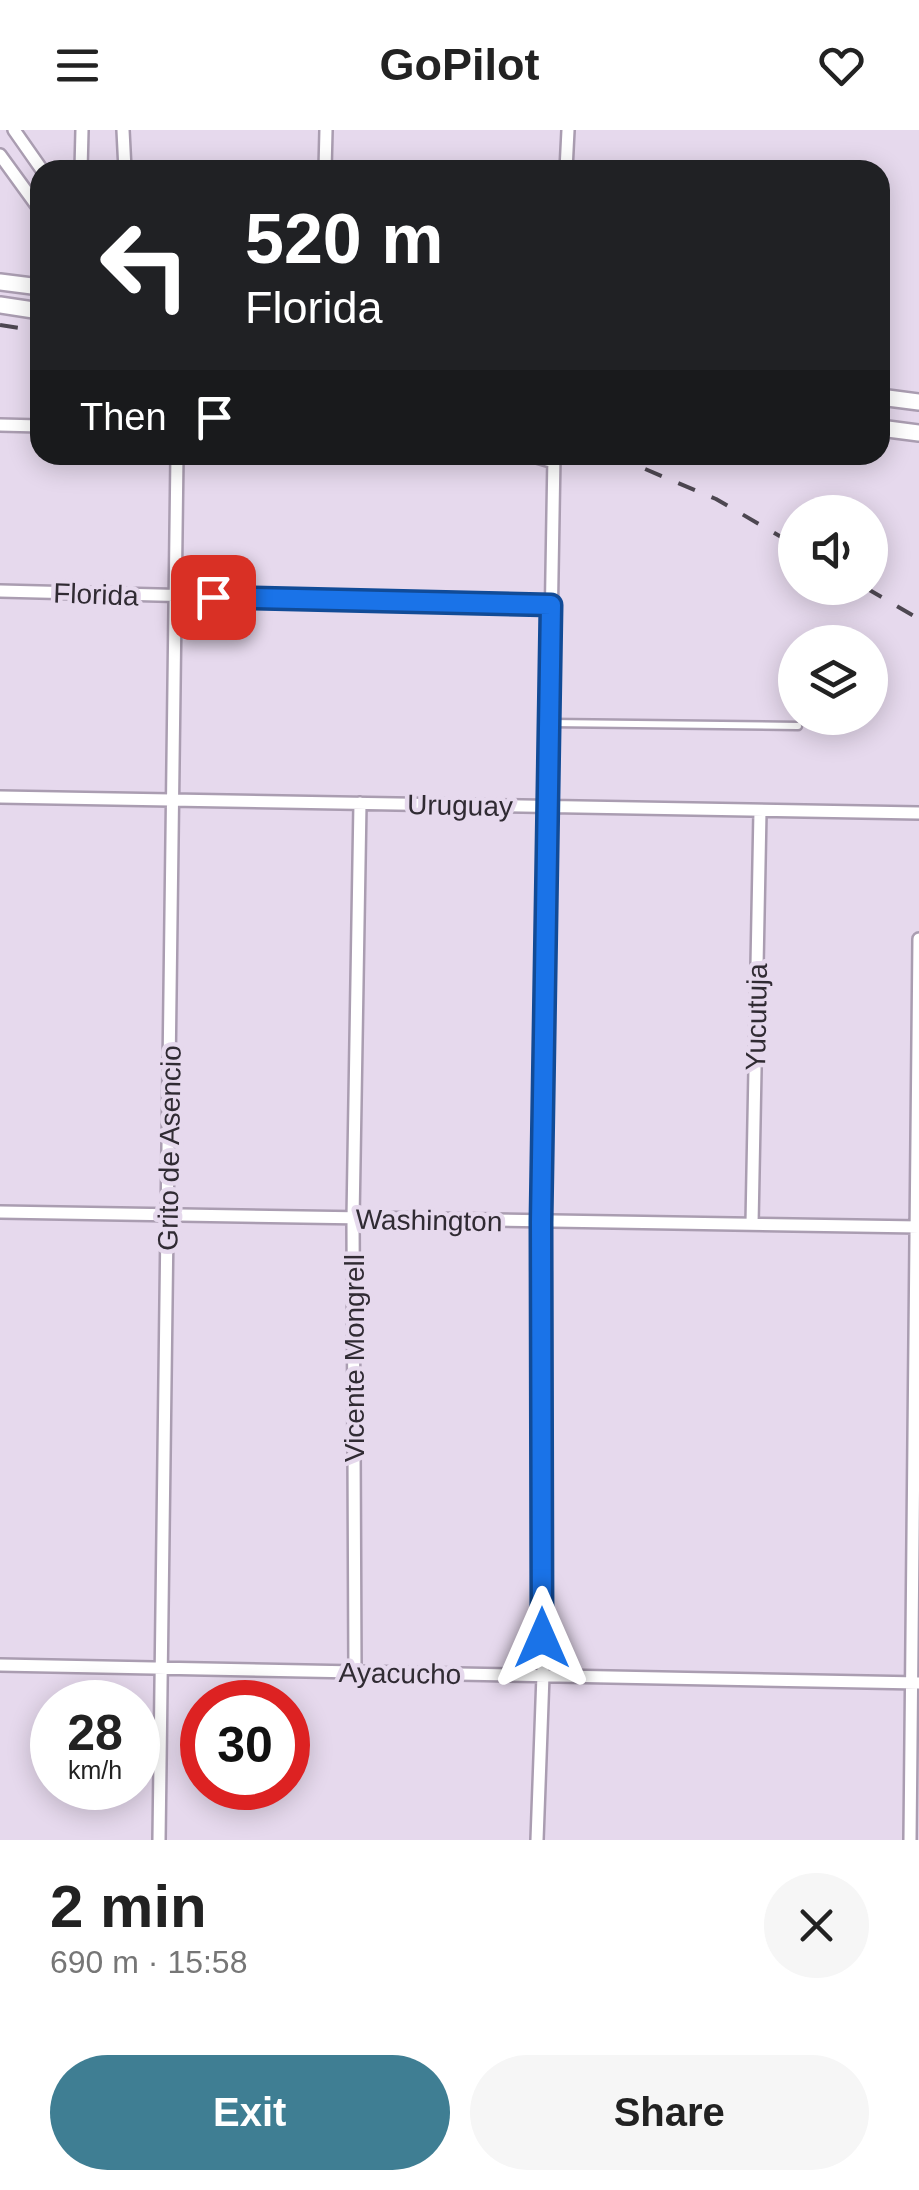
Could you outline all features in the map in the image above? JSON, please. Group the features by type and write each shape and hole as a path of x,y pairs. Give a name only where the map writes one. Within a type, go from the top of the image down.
{"street":[{"path":"14,130 35,160"},
{"path":"81,160 82,130"},
{"path":"123,130 124,160"},
{"path":"325,160 326,130"},
{"path":"566,160 568,130"},
{"path":"0,154 30,196"},
{"path":"0,282 30,286"},
{"path":"0,305 30,310"},
{"path":"890,398 919,402"},
{"path":"0,425 30,426"},
{"path":"890,430 919,434"},
{"name":"Grito de Asencio","path":"160,1840 177,465"},
{"path":"538,1840 543,1676 541,1222 554,465"},
{"name":"Florida","path":"0,591 551,605"},
{"name":"Uruguay","path":"0,797 919,813"},
{"name":"Vicente Mongrell","path":"355,1672 353,1219 360,804"},
{"name":"Yucutuja","path":"752,1224 760,810"},
{"path":"910,1840 917,1683 919,940"},
{"name":"Washington","path":"0,1212 917,1227"},
{"name":"Ayacucho","path":"0,1666 917,1683"}],"lane":[{"path":"549,723 778,726"}],"railway":[{"path":"0,325 30,330"},
{"path":"636,465 716,499 778,535"},
{"path":"888,601 919,619"}],"route":[{"path":"213,597 551,605 541,1222 542,1638"}]}
